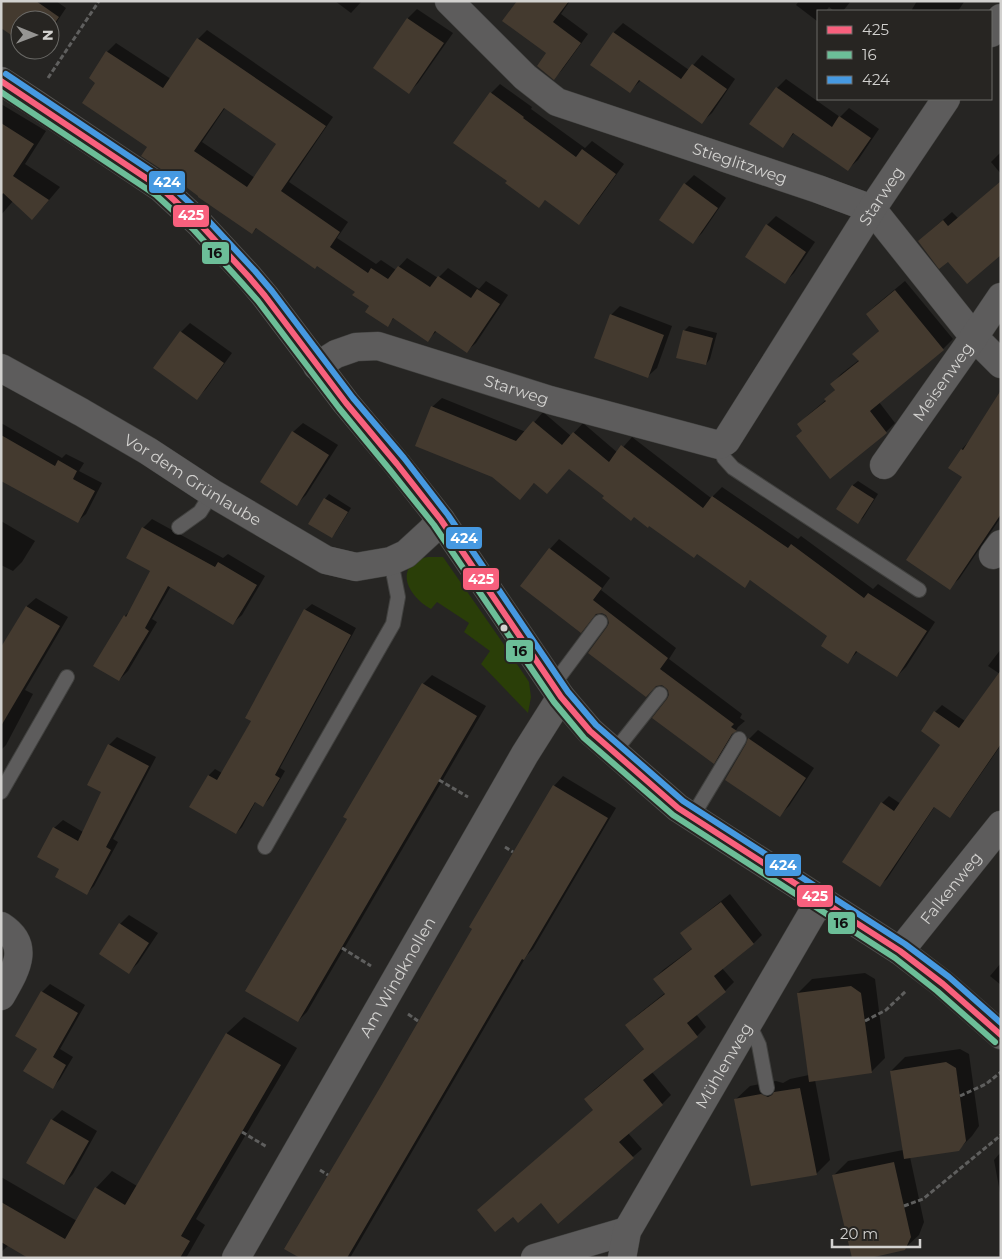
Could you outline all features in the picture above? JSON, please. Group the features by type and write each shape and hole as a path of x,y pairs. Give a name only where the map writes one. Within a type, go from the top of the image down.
{"street":[{"name":"Stieglitzweg","path":"449,1 525,77 558,102 818,189 872,209"},
{"path":"992,32 1001,18"},
{"path":"1,81 161,188 206,230 249,277 346,404 398,464 441,520 557,691 590,731 678,808 900,951 943,984 1001,1035"},
{"name":"Starweg","path":"318,366 336,354 356,347 378,346 550,400 719,445 726,441 872,209 945,100"},
{"path":"872,209 974,337 1001,364"},
{"name":"Meisenweg","path":"884,464 1001,297"},
{"name":"Vor dem Grünlaube","path":"1,368 148,451 212,493 326,560 356,567 391,561 406,554 441,520"},
{"name":"Am Windknollen","path":"236,1258 524,754 557,691"},
{"name":"Falkenweg","path":"900,951 1001,825"},
{"name":"Mühlenweg","path":"622,1258 627,1231 820,900"},
{"path":"1,926 15,938 18,951 18,962 15,972 1,996"},
{"path":"534,1258 627,1231"}],"lane":[{"path":"719,445 724,458 733,468 919,590"},
{"path":"179,527 200,512 212,493"},
{"path":"265,847 393,624 398,597 391,561"},
{"path":"557,691 600,622"},
{"path":"1,792 67,677"},
{"path":"614,752 660,694"},
{"path":"692,817 739,739"},
{"path":"748,1022 759,1045 767,1088"}],"path":[{"path":"33,102 98,1"},
{"path":"440,780 471,799"},
{"path":"342,948 373,967"},
{"path":"865,1021 886,1010 906,990"},
{"path":"960,1096 986,1084 1001,1072"},
{"path":"242,1132 271,1149"},
{"path":"904,1206 923,1199 1001,1135"}],"green space":[{"path":"428,557 443,557 529,682 531,697 528,713 481,664 490,651 464,632 469,623 437,602 431,609 420,601 411,590 407,578 411,565 415,561"}],"building":[{"path":"1,1 36,1 49,10 10,10 10,34 1,28"},
{"path":"517,1 569,1 553,22 581,43 554,80 537,66 546,53 502,21"},
{"path":"407,18 444,43 409,94 373,68"},
{"path":"613,32 681,79 692,64 727,89 702,124 639,80 630,93 590,65"},
{"path":"197,38 326,126 281,191 340,232 330,247 368,273 371,268 388,279 398,266 430,287 438,276 471,298 477,289 500,304 467,353 435,331 428,342 393,318 388,327 365,312 369,306 352,295 355,292 317,266 315,269 256,228 252,234 198,197 170,175 141,156 147,147 82,103 95,83 89,78 106,51 163,88","holes":["224,108 276,144 247,187 194,151"]},
{"path":"776,87 832,127 839,116 871,138 848,171 793,133 783,148 749,124"},
{"path":"490,92 576,157 582,149 616,174 579,225 545,200 539,208 505,183 507,181 453,143"},
{"path":"1,123 34,144 13,176 49,200 32,220 3,193 1,196"},
{"path":"1001,181 1001,255 967,284 948,262 939,269 918,241 943,220 948,226"},
{"path":"684,183 718,208 693,244 659,220"},
{"path":"766,224 806,252 785,284 745,257"},
{"path":"895,290 944,350 870,411 887,433 830,479 796,436 802,431 797,424 826,401 824,399 835,390 830,384 859,361 852,354 879,331 866,314"},
{"path":"610,314 664,335 648,378 594,358"},
{"path":"683,330 713,338 706,365 676,358"},
{"path":"180,331 224,363 197,400 153,368"},
{"path":"1001,390 1001,514 950,590 906,560 962,477 948,468 961,449 963,450"},
{"path":"431,406 516,441 533,421 562,445 573,432 609,462 621,445 703,508 712,496 788,548 791,544 864,598 868,593 927,631 897,677 856,651 848,664 821,646 827,636 750,580 745,588 697,554 694,558 634,517 631,521 602,498 604,496 569,469 547,494 534,483 520,500 492,477 415,446"},
{"path":"292,431 329,455 297,506 260,482"},
{"path":"1,435 55,466 58,460 77,471 73,479 95,491 78,523 1,481"},
{"path":"852,485 874,499 858,524 836,509"},
{"path":"324,498 348,512 332,538 308,524"},
{"path":"142,527 215,567 218,562 257,585 233,625 168,586 145,628 149,631 119,681 93,666 124,615 126,617 150,571 126,558"},
{"path":"549,548 602,588 593,600 668,658 660,669 734,724 731,727 737,731 732,734 714,764 652,718 669,695 666,688 662,685 656,686 646,697 588,653 609,623 606,615 602,613 596,614 581,633 520,586"},
{"path":"26,606 60,626 1,726 1,647"},
{"path":"304,609 351,635 275,775 280,778 263,807 255,802 236,834 189,807 208,775 217,780 251,721 245,718"},
{"path":"1001,670 1001,744 950,818 934,807 880,887 842,862 881,802 894,811 940,745 921,731 934,711 959,728"},
{"path":"422,683 477,716 298,1022 245,991 347,819 343,817"},
{"path":"748,738 806,778 780,817 725,780"},
{"path":"108,744 149,766 106,847 111,850 87,895 55,877 59,869 37,857 53,827 78,841 101,792 87,785"},
{"path":"553,785 608,818 524,960 522,959 347,1258 300,1258 284,1249 381,1086 472,929 469,927"},
{"path":"721,902 754,944 714,976 726,992 687,1023 698,1037 643,1080 663,1105 619,1142 634,1158 558,1224 541,1203 518,1223 513,1217 495,1232 477,1210 593,1110 584,1099 644,1049 625,1025 665,994 653,979 692,949 680,933"},
{"path":"119,923 149,943 129,974 99,954"},
{"path":"851,986 861,993 872,1073 809,1082 797,993"},
{"path":"41,991 78,1013 53,1057 66,1065 53,1089 23,1071 37,1049 15,1036"},
{"path":"226,1033 281,1065 181,1236 190,1241 180,1258 28,1258 1,1242 1,1202 65,1239 95,1187 125,1205"},
{"path":"946,1062 956,1068 966,1141 959,1151 904,1159 890,1071"},
{"path":"800,1088 817,1175 751,1186 734,1099 761,1094 768,1097 774,1092"},
{"path":"51,1119 89,1141 64,1185 26,1163"},
{"path":"894,1162 911,1237 905,1250 870,1258 852,1258 832,1175"}],"transit line":[{"name":"424","path":"6,74 166,181 205,217 255,271 353,398 404,458 448,515 568,692 596,725 683,801 905,944 949,977 1001,1023"},
{"name":"425","path":"1,81 161,188 199,223 249,277 346,403 441,520 561,697 590,731 678,808 900,951 943,984 1001,1035"},
{"name":"16","path":"1,92 156,195 193,229 242,283 258,301 339,408 434,525 554,702 584,738 673,815 895,958 937,991 995,1042"}]}
